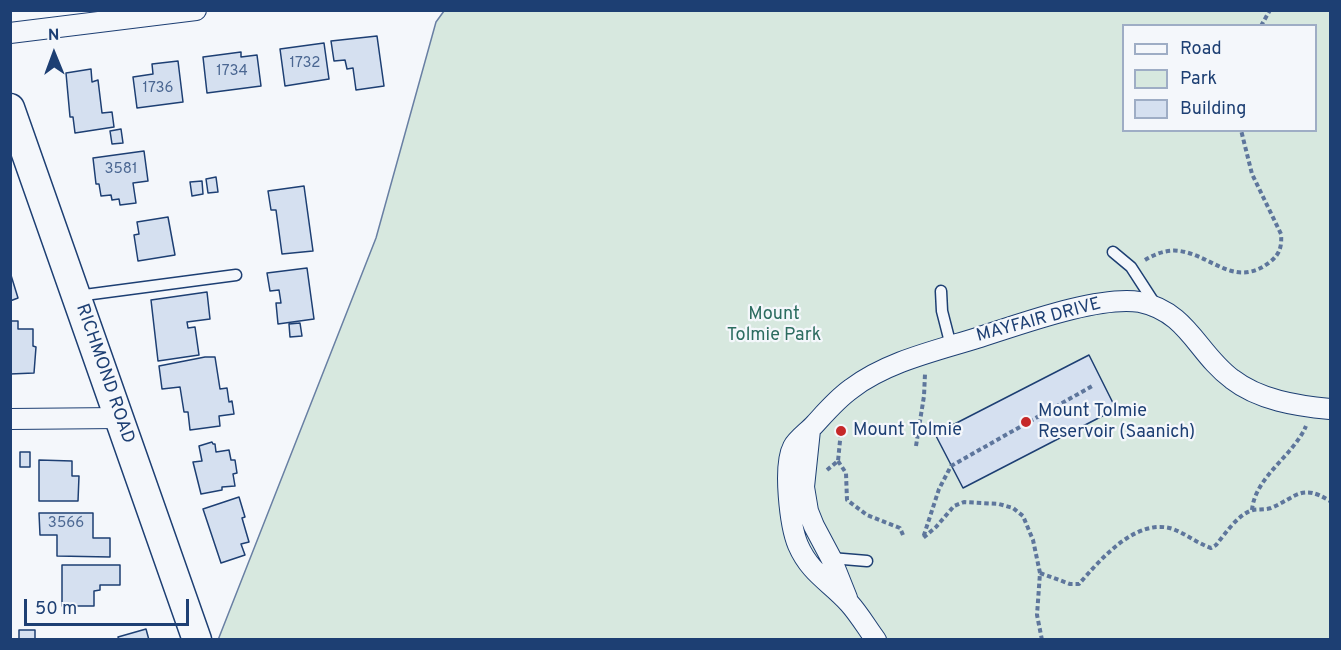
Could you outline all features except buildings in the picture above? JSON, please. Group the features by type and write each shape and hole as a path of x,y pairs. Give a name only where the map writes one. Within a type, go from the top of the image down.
{"main road":[{"name":"RICHMOND ROAD","path":"10,108 197,639"}],"street":[{"path":"10,33 196,10"},
{"name":"MAYFAIR DRIVE","path":"876,639 848,603 813,571 798,546 790,519 788,490 793,447 852,388 880,371 951,346 1062,312 1108,302 1138,302 1168,311 1219,368 1244,387 1270,399 1324,408"},
{"path":"10,419 119,418"},
{"name":"MAYFAIR DRIVE","path":"810,430 804,487 814,526 831,558 848,603"}],"lane":[{"path":"1113,252 1131,267 1157,307"},
{"path":"76,296 236,275"},
{"path":"940,291 942,311 951,346"},
{"path":"831,558 867,561"}],"path":[{"path":"1262,24 1270,10"},
{"path":"1131,267 1169,250 1182,251 1246,274 1261,269 1277,256 1282,245 1281,234 1252,174 1242,132"},
{"path":"916,446 924,396 925,368 921,356"},
{"path":"1042,639 1037,615 1040,573 1033,540 1023,516 1013,508 974,501 954,506 923,538 939,489 951,466 1094,385"},
{"path":"1252,510 1252,504 1260,486 1324,408"},
{"path":"841,431 838,461 846,473 847,500 867,515 900,528 903,535"},
{"path":"829,469 838,461"},
{"path":"1040,573 1070,584 1079,584 1107,552 1133,535 1151,528 1171,528 1196,543 1211,548 1241,517 1252,510 1268,509 1297,493 1310,492 1330,501"}],"green space":[{"name":"Mount Tolmie Park","path":"444,11 1330,11 1330,639 218,640 376,238 436,22"}],"place":[{"name":"Mount Tolmie Reservoir (Saanich)","path":"1026,422"},
{"name":"Mount Tolmie","path":"841,431"}]}
